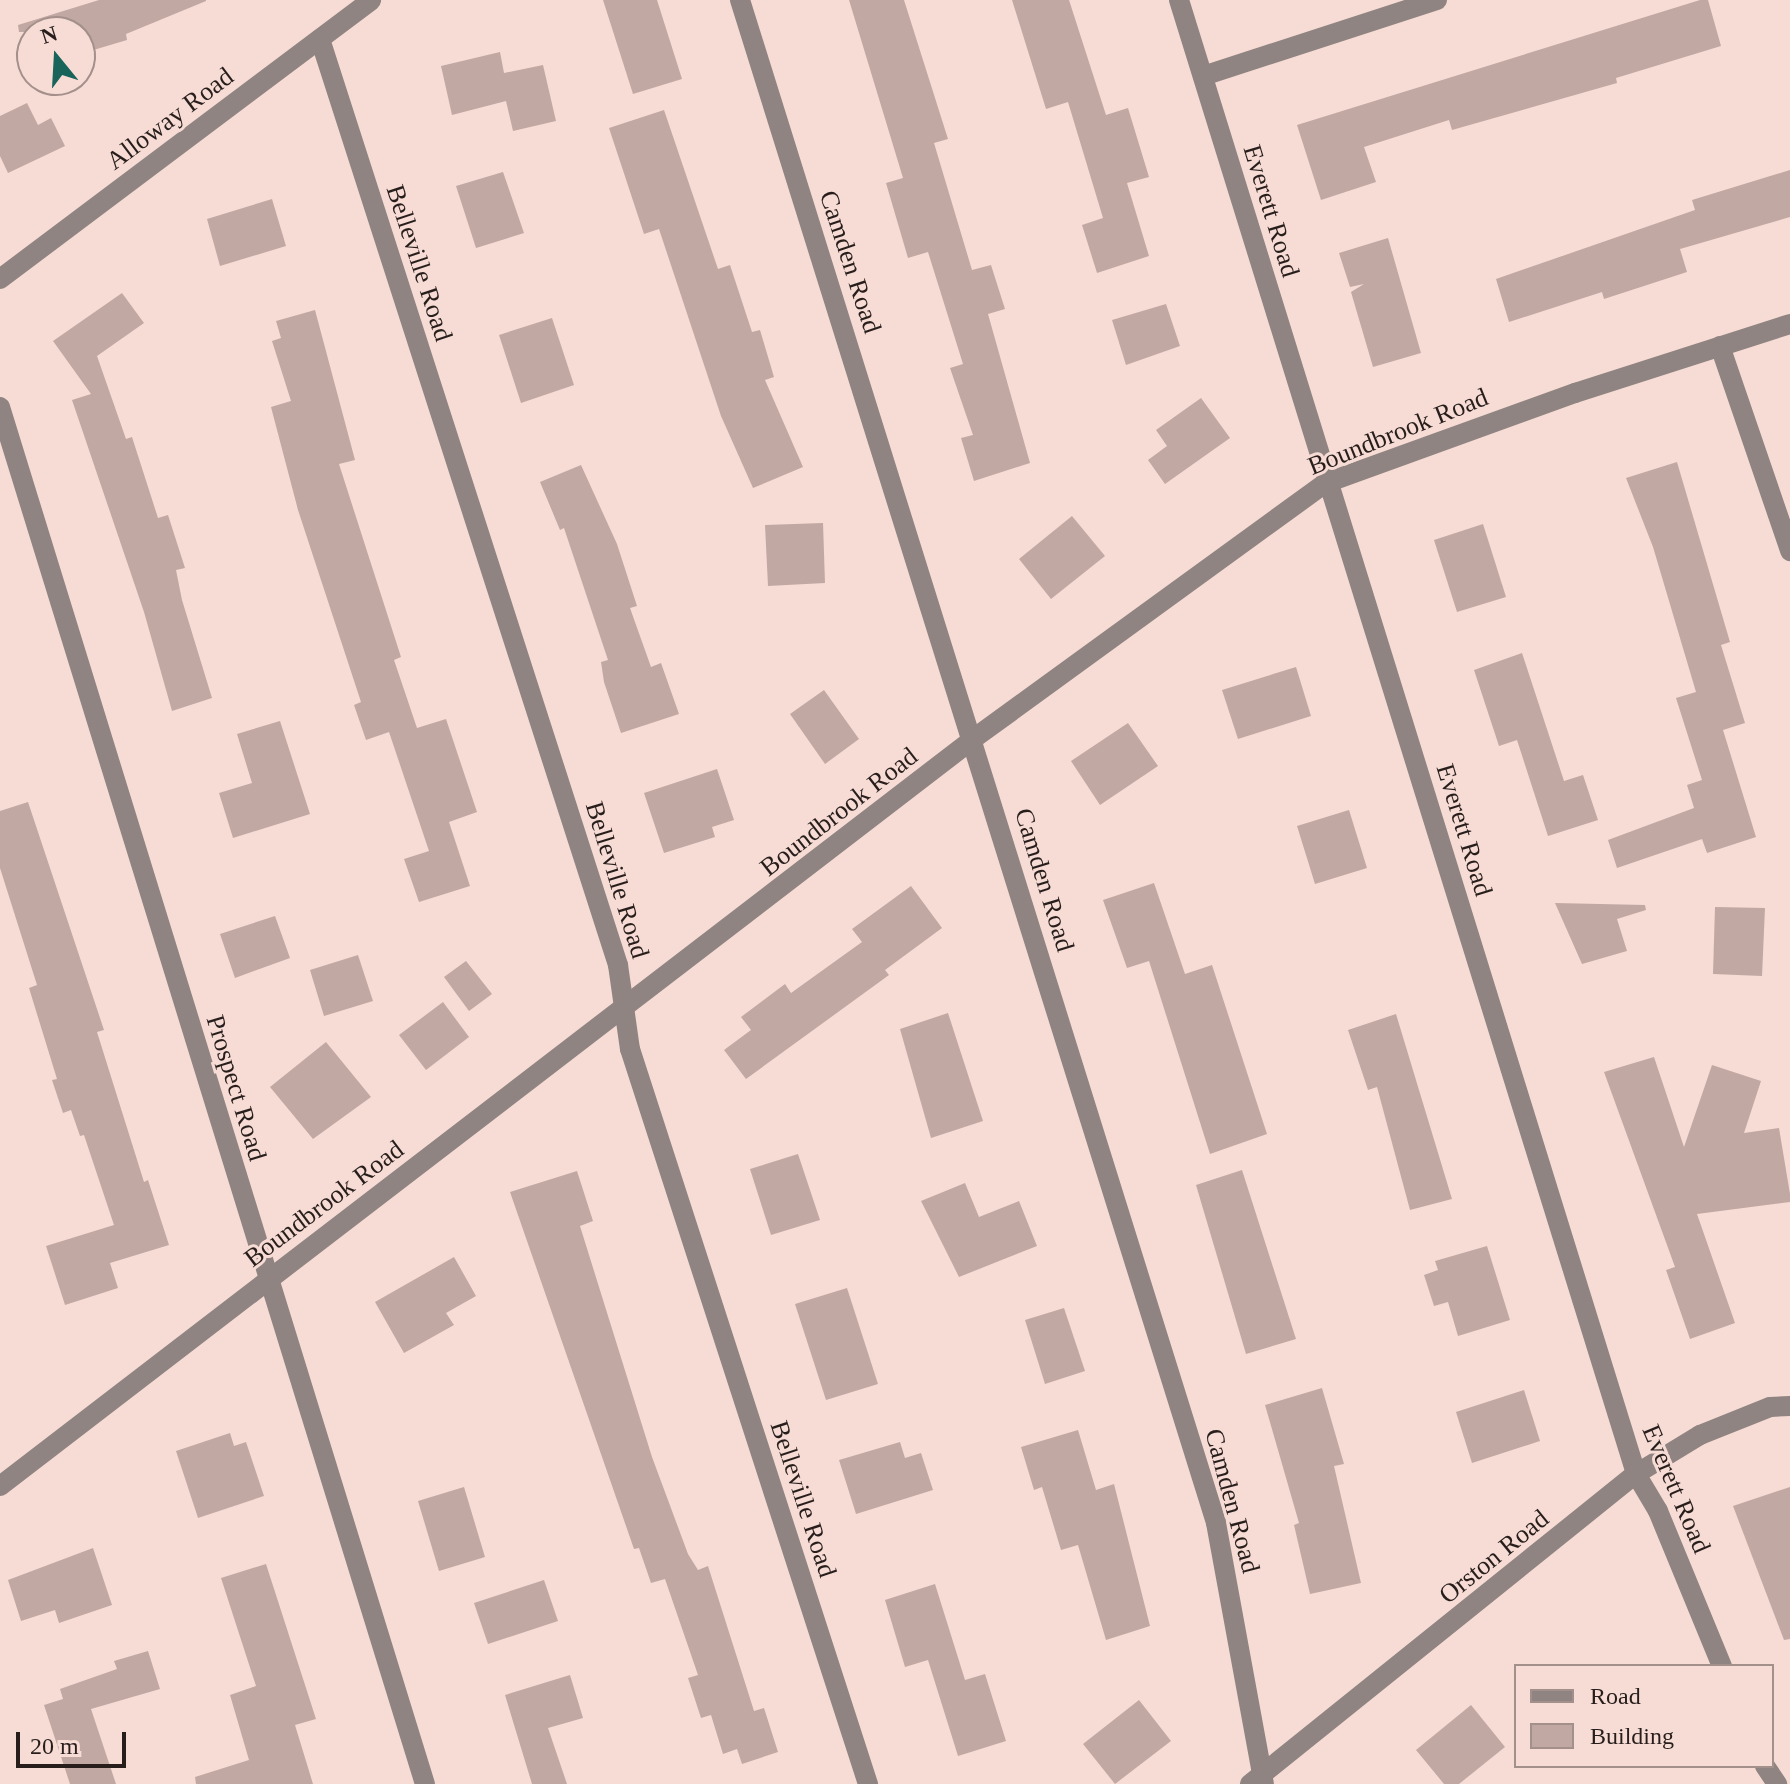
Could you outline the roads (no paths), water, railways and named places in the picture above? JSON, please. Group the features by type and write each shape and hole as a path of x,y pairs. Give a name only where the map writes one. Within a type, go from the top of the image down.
{"street":[{"name":"Alloway Road","path":"0,279 371,0"},
{"name":"Camden Road","path":"740,0 1216,1523 1259,1781"},
{"name":"Everett Road","path":"1179,0 1326,483 1636,1474 1658,1511 1721,1664"},
{"path":"1203,76 1437,0"},
{"name":"Belleville Road","path":"320,39 618,965 630,1049 868,1784"},
{"name":"Boundbrook Road","path":"0,1486 973,739 1326,483 1790,324"},
{"path":"1720,346 1790,551"},
{"name":"Prospect Road","path":"0,407 425,1784"},
{"name":"Orston Road","path":"1259,1781 1636,1474 1700,1435 1770,1407 1790,1406"}]}
